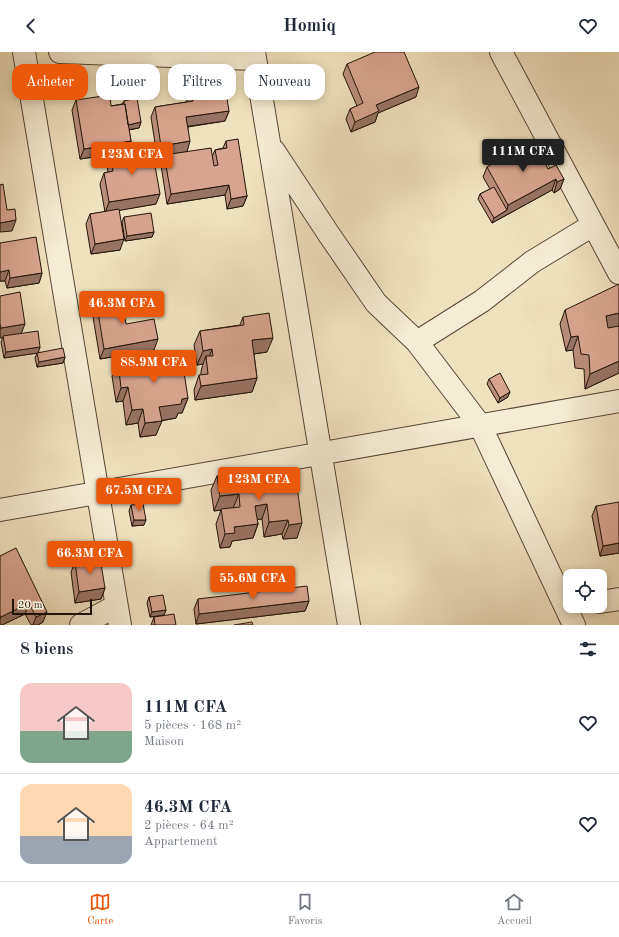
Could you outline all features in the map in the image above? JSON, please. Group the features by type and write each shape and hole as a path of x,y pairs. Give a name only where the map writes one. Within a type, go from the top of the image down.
{"street":[{"path":"24,52 118,616 81,625"},
{"path":"60,52 254,56 349,625"},
{"path":"501,52 619,272"},
{"path":"269,143 376,303 417,342 480,425 563,596"},
{"path":"417,342 482,301 532,262 593,225"},
{"path":"0,510 619,401"},
{"path":"607,601 619,599"}],"building":[{"path":"375,52 404,52 419,87 376,105 379,111 355,122 350,109 363,103 347,64"},
{"path":"96,97 96,100 110,100 111,106 125,104 131,141 84,149 76,100 88,100 88,98"},
{"path":"137,100 141,122 128,125 124,101"},
{"path":"227,100 229,111 186,117 190,141 161,146 155,107 193,101"},
{"path":"238,139 247,196 231,199 229,185 171,194 164,155 211,148 214,166 218,165 215,150 227,148 226,141"},
{"path":"533,141 548,169 556,165 564,179 557,182 556,179 508,205 487,167"},
{"path":"152,149 160,194 109,202 104,173 113,171 111,156"},
{"path":"3,184 7,210 15,209 16,220 0,223 0,185"},
{"path":"494,187 507,210 494,218 480,194"},
{"path":"119,209 124,239 95,244 90,214"},
{"path":"151,213 154,232 127,236 124,217"},
{"path":"36,237 42,273 10,278 9,270 0,272 0,243"},
{"path":"619,284 619,313 606,316 608,328 619,326 619,361 590,374 589,355 581,354 578,336 571,337 565,310"},
{"path":"20,292 25,324 1,328 0,296"},
{"path":"121,296 126,324 154,319 158,339 104,349 96,300"},
{"path":"269,313 273,338 252,340 257,378 201,386 199,375 208,374 206,356 213,356 212,349 203,351 200,331 244,325 243,317"},
{"path":"38,331 40,347 6,352 3,336"},
{"path":"63,348 65,357 39,362 37,353"},
{"path":"181,353 188,398 182,399 181,404 159,407 162,421 145,423 143,409 132,410 128,387 121,388 118,362"},
{"path":"500,373 510,392 500,398 489,379"},
{"path":"243,472 244,484 288,478 288,480 296,479 302,523 289,525 288,520 269,522 267,504 255,506 258,524 234,527 235,533 225,534 221,509 240,507 239,494 220,496 217,476"},
{"path":"619,502 619,543 603,546 596,506"},
{"path":"143,504 146,520 134,520 131,505"},
{"path":"16,548 47,612 36,617 29,603 1,617 0,615 0,556"},
{"path":"100,558 105,588 79,592 75,562"},
{"path":"307,586 309,601 199,614 198,599"},
{"path":"163,595 166,610 152,612 149,597"},
{"path":"174,614 176,625 155,625 154,617"},
{"path":"252,622 253,625 234,625"}]}
